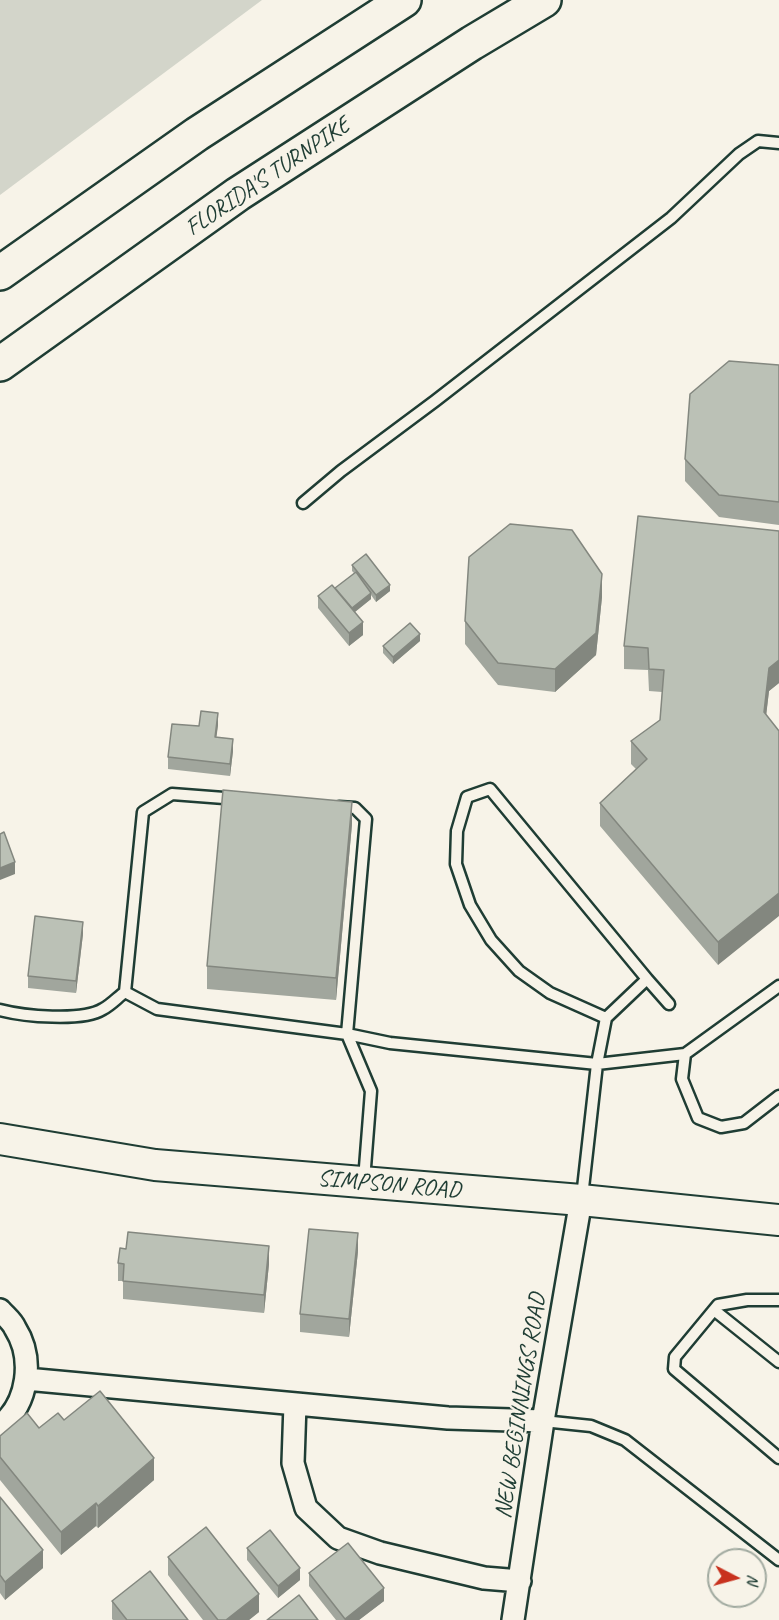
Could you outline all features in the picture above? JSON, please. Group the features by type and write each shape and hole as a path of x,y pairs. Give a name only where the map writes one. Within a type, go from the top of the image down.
{"highway":[{"path":"0,273 197,134 404,0"},
{"name":"FLORIDA'S TURNPIKE","path":"0,364 238,195 472,43 544,0"}],"main road":[{"name":"SIMPSON ROAD","path":"0,1138 155,1165 364,1184 581,1200 779,1220"}],"street":[{"name":"NEW BEGINNINGS ROAD","path":"513,1620 543,1421 581,1200"},
{"path":"0,1310 15,1328 22,1344 25,1353 26,1379 19,1402 0,1426"},
{"path":"26,1379 448,1418 543,1421"},
{"path":"296,1404 293,1463 306,1508 338,1538 380,1553 484,1578 520,1581"}],"lane":[{"path":"303,503 341,471 671,218 739,154 758,141 779,143"},
{"path":"606,1017 550,993 519,971 491,940 470,905 456,864 457,831 467,797 490,789 669,1004"},
{"path":"0,1010 18,1015 71,1016 101,1010 125,992 143,812 172,794 252,800"},
{"path":"333,807 356,808 366,819 347,1034 371,1091 364,1184"},
{"path":"581,1200 597,1065 606,1017 647,979"},
{"path":"125,992 157,1010 347,1034 390,1043 597,1065 685,1054 779,986"},
{"path":"685,1054 682,1079 698,1118 721,1126 744,1123 779,1096"},
{"path":"779,1299 747,1300 718,1305 675,1357 674,1369 779,1458"},
{"path":"714,1310 779,1362"},
{"path":"543,1421 591,1426 625,1440 779,1560"}],"shaded area":[{"path":"0,0 262,0 0,195"}],"building":[{"path":"729,361 779,365 779,502 719,495 685,459 690,394"},
{"path":"638,516 779,531 779,660 769,668 764,712 779,731 779,893 718,942 600,803 647,759 631,741 660,720 664,670 649,669 648,648 624,646"},
{"path":"510,524 572,530 602,574 596,633 555,669 498,663 465,621 469,557"},
{"path":"366,554 390,585 376,595 352,565"},
{"path":"356,572 371,593 352,608 335,588"},
{"path":"332,585 363,622 349,633 318,596"},
{"path":"410,623 420,634 393,657 383,646"},
{"path":"201,711 218,713 215,737 233,739 230,764 168,757 172,724 199,726"},
{"path":"223,790 352,802 336,978 207,966"},
{"path":"4,832 15,862 0,868 0,834"},
{"path":"35,916 83,922 76,981 28,976"},
{"path":"309,1229 358,1233 349,1319 300,1314"},
{"path":"128,1232 269,1246 264,1295 123,1281 124,1264 118,1263 120,1248 126,1249"},
{"path":"100,1391 154,1458 98,1506 96,1503 61,1532 0,1457 0,1436 27,1413 39,1428 58,1413 64,1420"},
{"path":"0,1497 43,1550 5,1582 0,1575"},
{"path":"206,1527 259,1594 226,1620 218,1620 168,1557"},
{"path":"270,1530 300,1568 278,1586 247,1548"},
{"path":"348,1543 384,1588 345,1619 309,1573"},
{"path":"150,1571 188,1620 127,1620 112,1601"},
{"path":"299,1595 318,1620 267,1620"}]}
